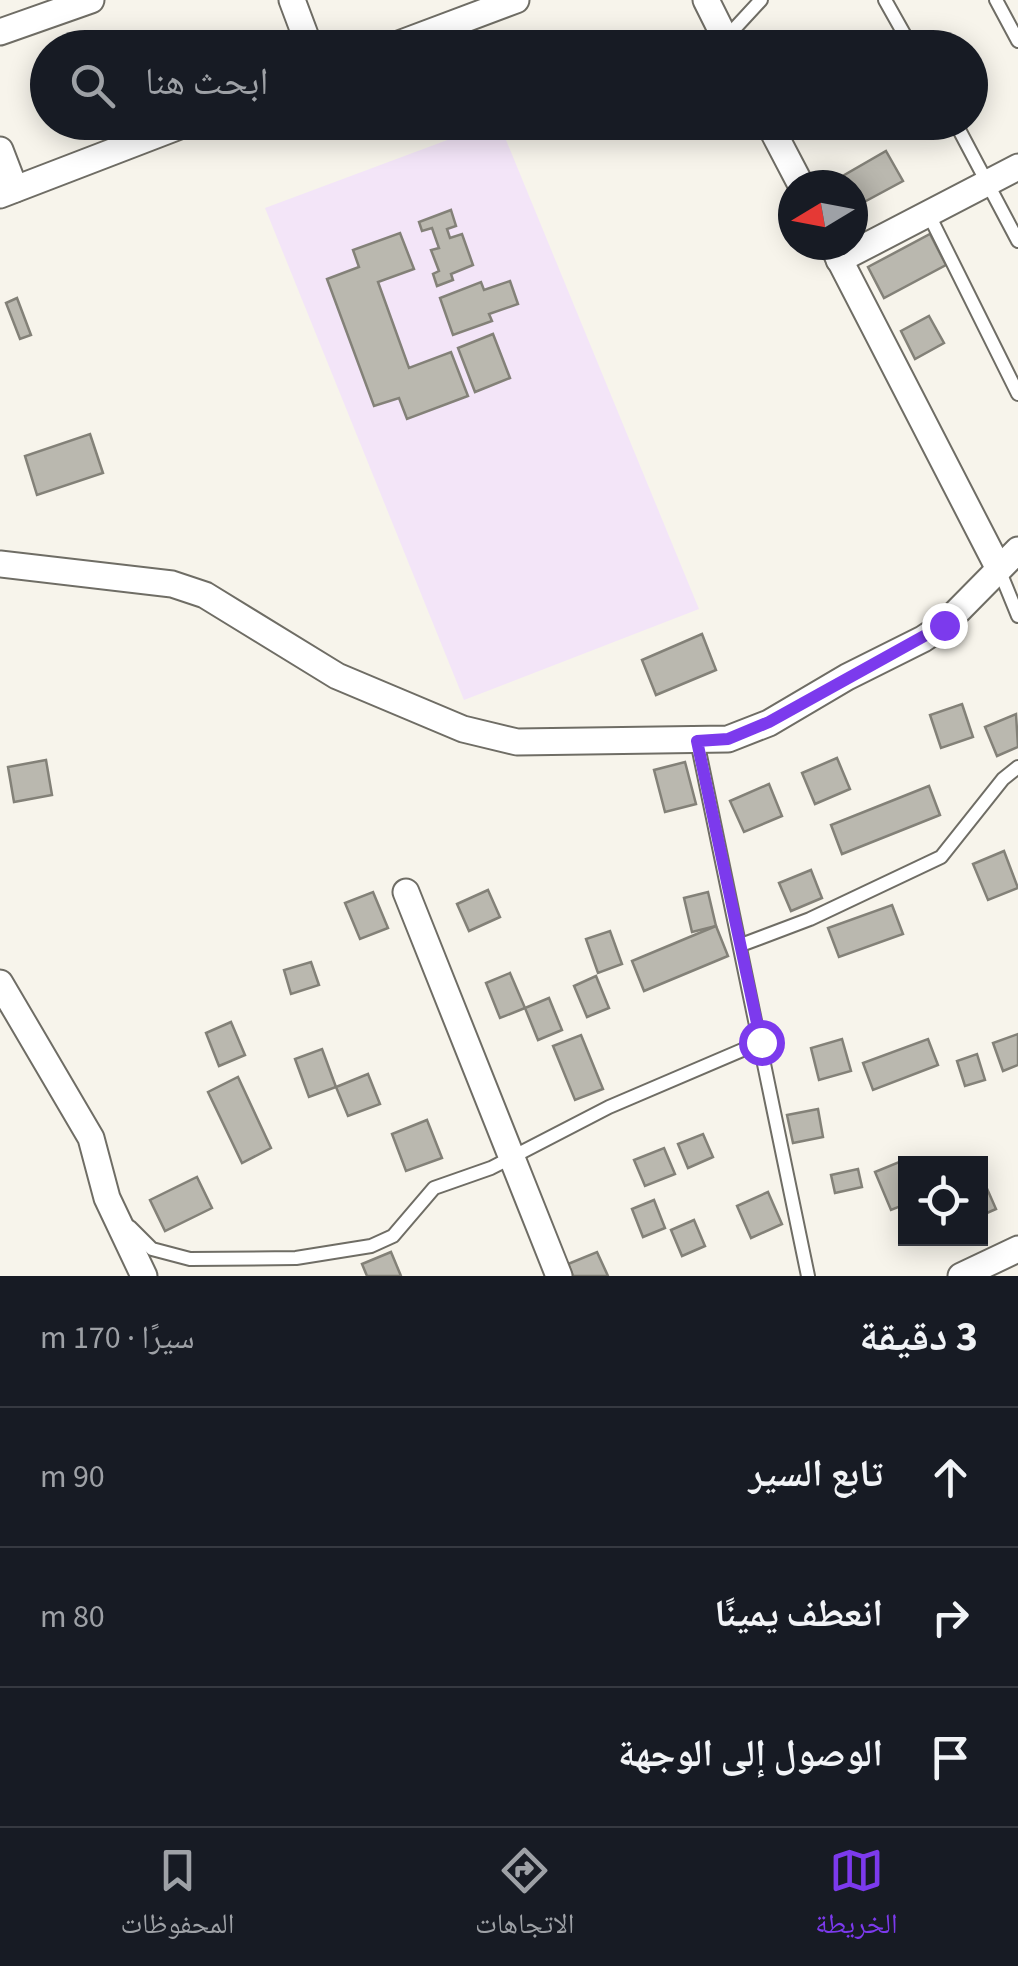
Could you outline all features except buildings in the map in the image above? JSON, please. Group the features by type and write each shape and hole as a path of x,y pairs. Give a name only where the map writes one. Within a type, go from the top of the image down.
{"street":[{"path":"0,32 90,0"},
{"path":"292,0 303,30"},
{"path":"436,30 516,0"},
{"path":"706,0 721,30"},
{"path":"0,150 7,192 143,140"},
{"path":"777,140 793,170"},
{"path":"868,239 1018,168"},
{"path":"840,260 998,567"},
{"path":"0,564 172,584 205,595 337,676 432,717 493,737 518,742 697,741 728,739 769,722 923,639 944,625 1018,550"},
{"path":"406,892 559,1276"},
{"path":"0,983 91,1138 106,1198 144,1276"},
{"path":"961,1276 1018,1249"}],"lane":[{"path":"738,30 762,0"},
{"path":"885,0 902,30"},
{"path":"996,0 1018,41"},
{"path":"965,140 1018,241"},
{"path":"928,213 1018,394"},
{"path":"998,567 1018,616"},
{"path":"697,741 808,1276"},
{"path":"741,945 810,919 941,858 1003,779 1018,767"},
{"path":"106,1198 152,1250 173,1257 296,1258 381,1242 393,1236 434,1188 491,1168 609,1107 761,1042"}],"shaded area":[{"path":"447,140 506,140 699,609 464,700 265,208"}],"route":[{"path":"761,1042 697,741 728,739 769,722 944,625"}]}
